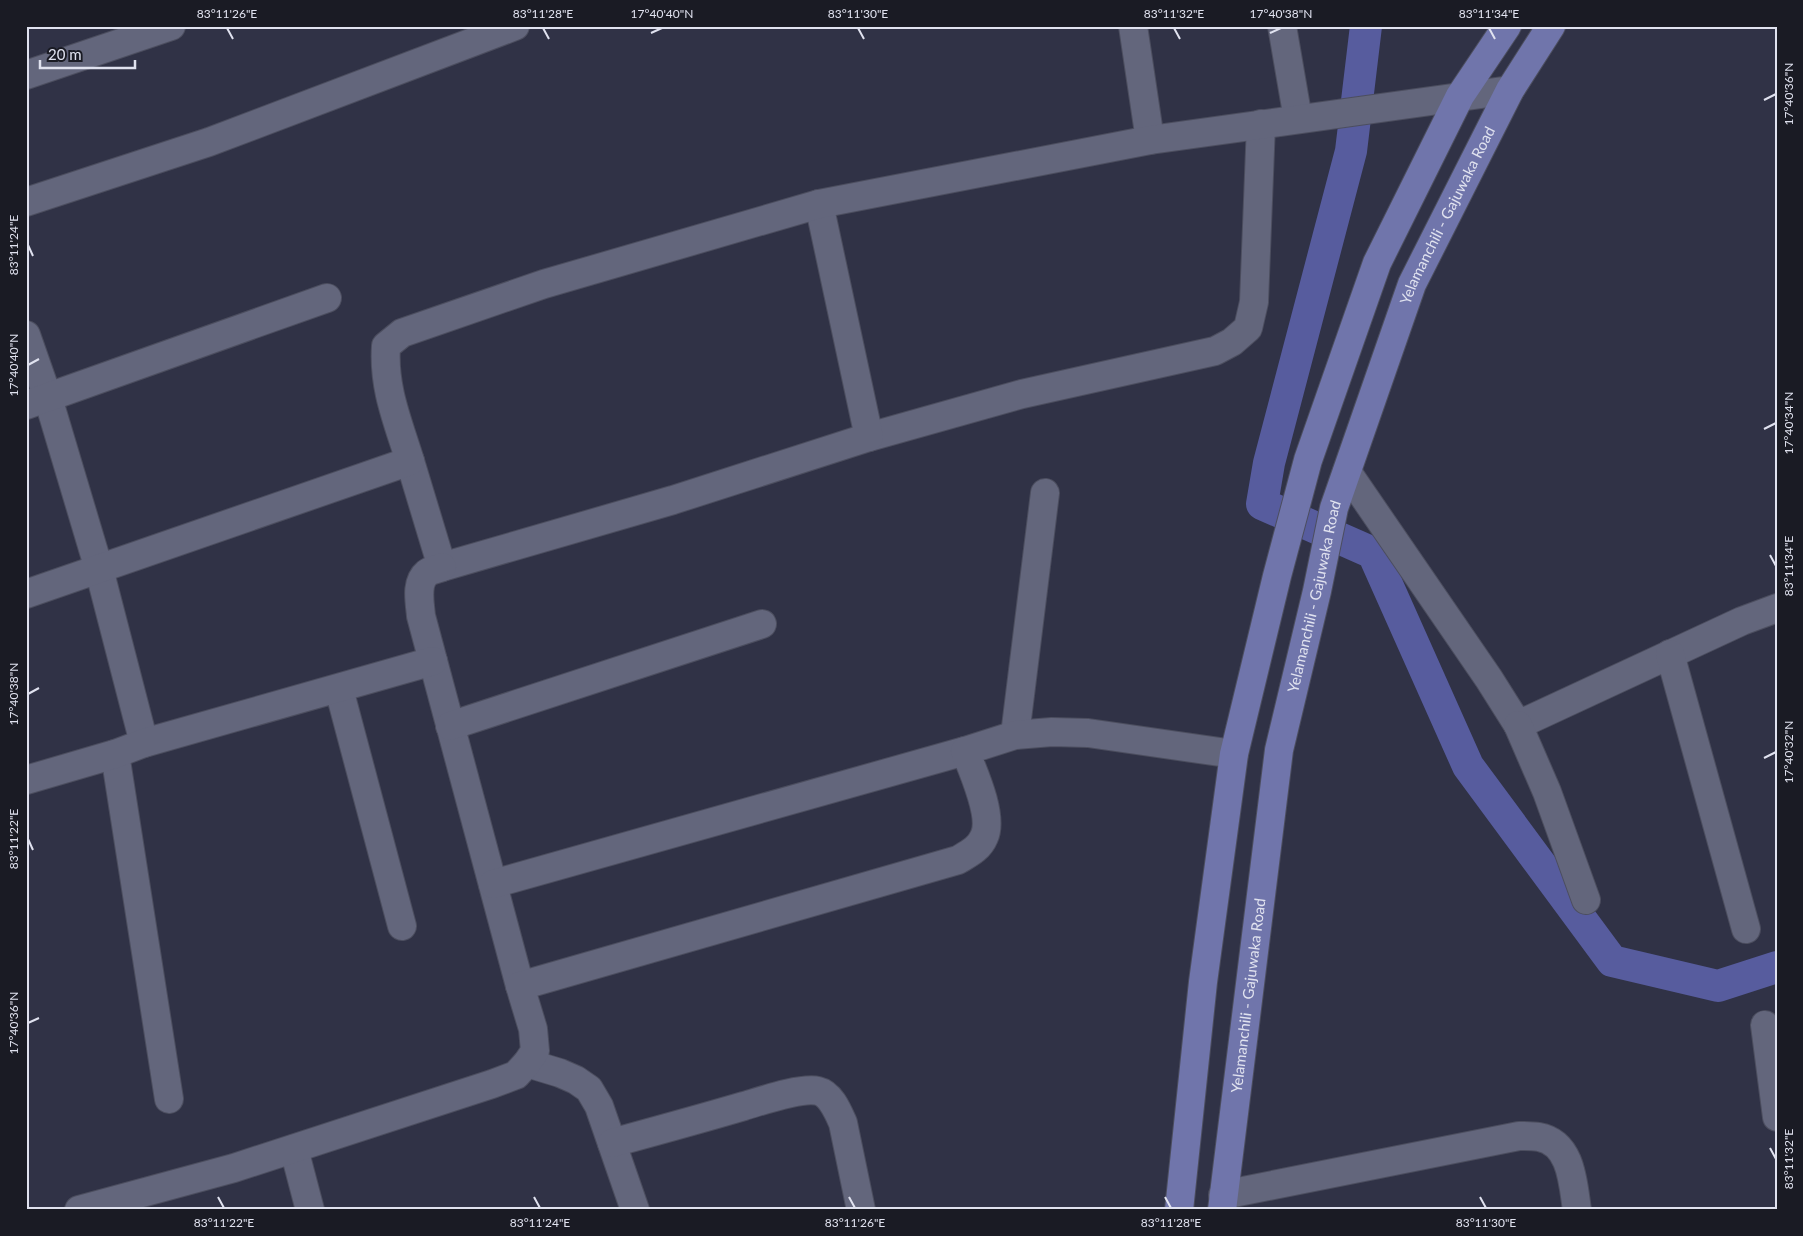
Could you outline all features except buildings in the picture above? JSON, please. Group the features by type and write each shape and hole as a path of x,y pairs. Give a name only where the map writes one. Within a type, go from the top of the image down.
{"main road":[{"path":"1179,1210 1203,982 1234,754 1277,576 1308,460 1377,263 1460,96 1508,26"},
{"name":"Yelamanchili - Gajuwaka Road","path":"1222,1202 1279,750 1317,591 1334,508 1412,284 1510,90 1551,26"},
{"path":"1249,694 1292,699"}],"street":[{"path":"26,75 171,26"},
{"path":"26,202 209,142 515,26"},
{"path":"1133,26 1150,140"},
{"path":"1282,26 1298,119"},
{"path":"442,567 387,385 384,367 386,346 402,333 544,284 819,204 1150,140 1510,90"},
{"path":"79,1210 234,1168 492,1084 516,1075 535,1051 533,1029 421,616 419,594 421,582 427,572 673,500 869,437 1022,394 1215,351 1232,342 1248,328 1254,302 1261,124"},
{"path":"819,204 869,437"},
{"path":"37,402 326,298"},
{"path":"26,335 37,402 99,568 144,743"},
{"path":"26,594 410,461"},
{"path":"1347,472 1489,679 1518,725 1546,792 1586,900"},
{"path":"1015,735 1046,493"},
{"path":"1518,725 1742,621 1777,608"},
{"path":"450,726 762,624"},
{"path":"1670,654 1746,929"},
{"path":"26,780 115,754 144,743 433,661"},
{"path":"339,689 402,926"},
{"path":"493,884 965,751 1015,735 1052,732 1088,733 1234,754"},
{"path":"520,986 958,860 974,850 985,836 986,816 980,789 965,751"},
{"path":"115,754 169,1099"},
{"path":"1765,1025 1777,1117"},
{"path":"527,1063 560,1072 589,1089 598,1106 635,1210"},
{"path":"612,1143 772,1098 810,1090 820,1092 829,1098 838,1110 844,1123 862,1210"},
{"path":"1222,1202 1519,1136 1540,1137 1553,1143 1562,1153 1570,1166 1577,1210"},
{"path":"294,1149 310,1210"}],"waterway":[{"path":"1366,26 1351,151 1269,463 1262,504 1373,553 1468,766 1612,961 1718,986 1777,967"}]}
